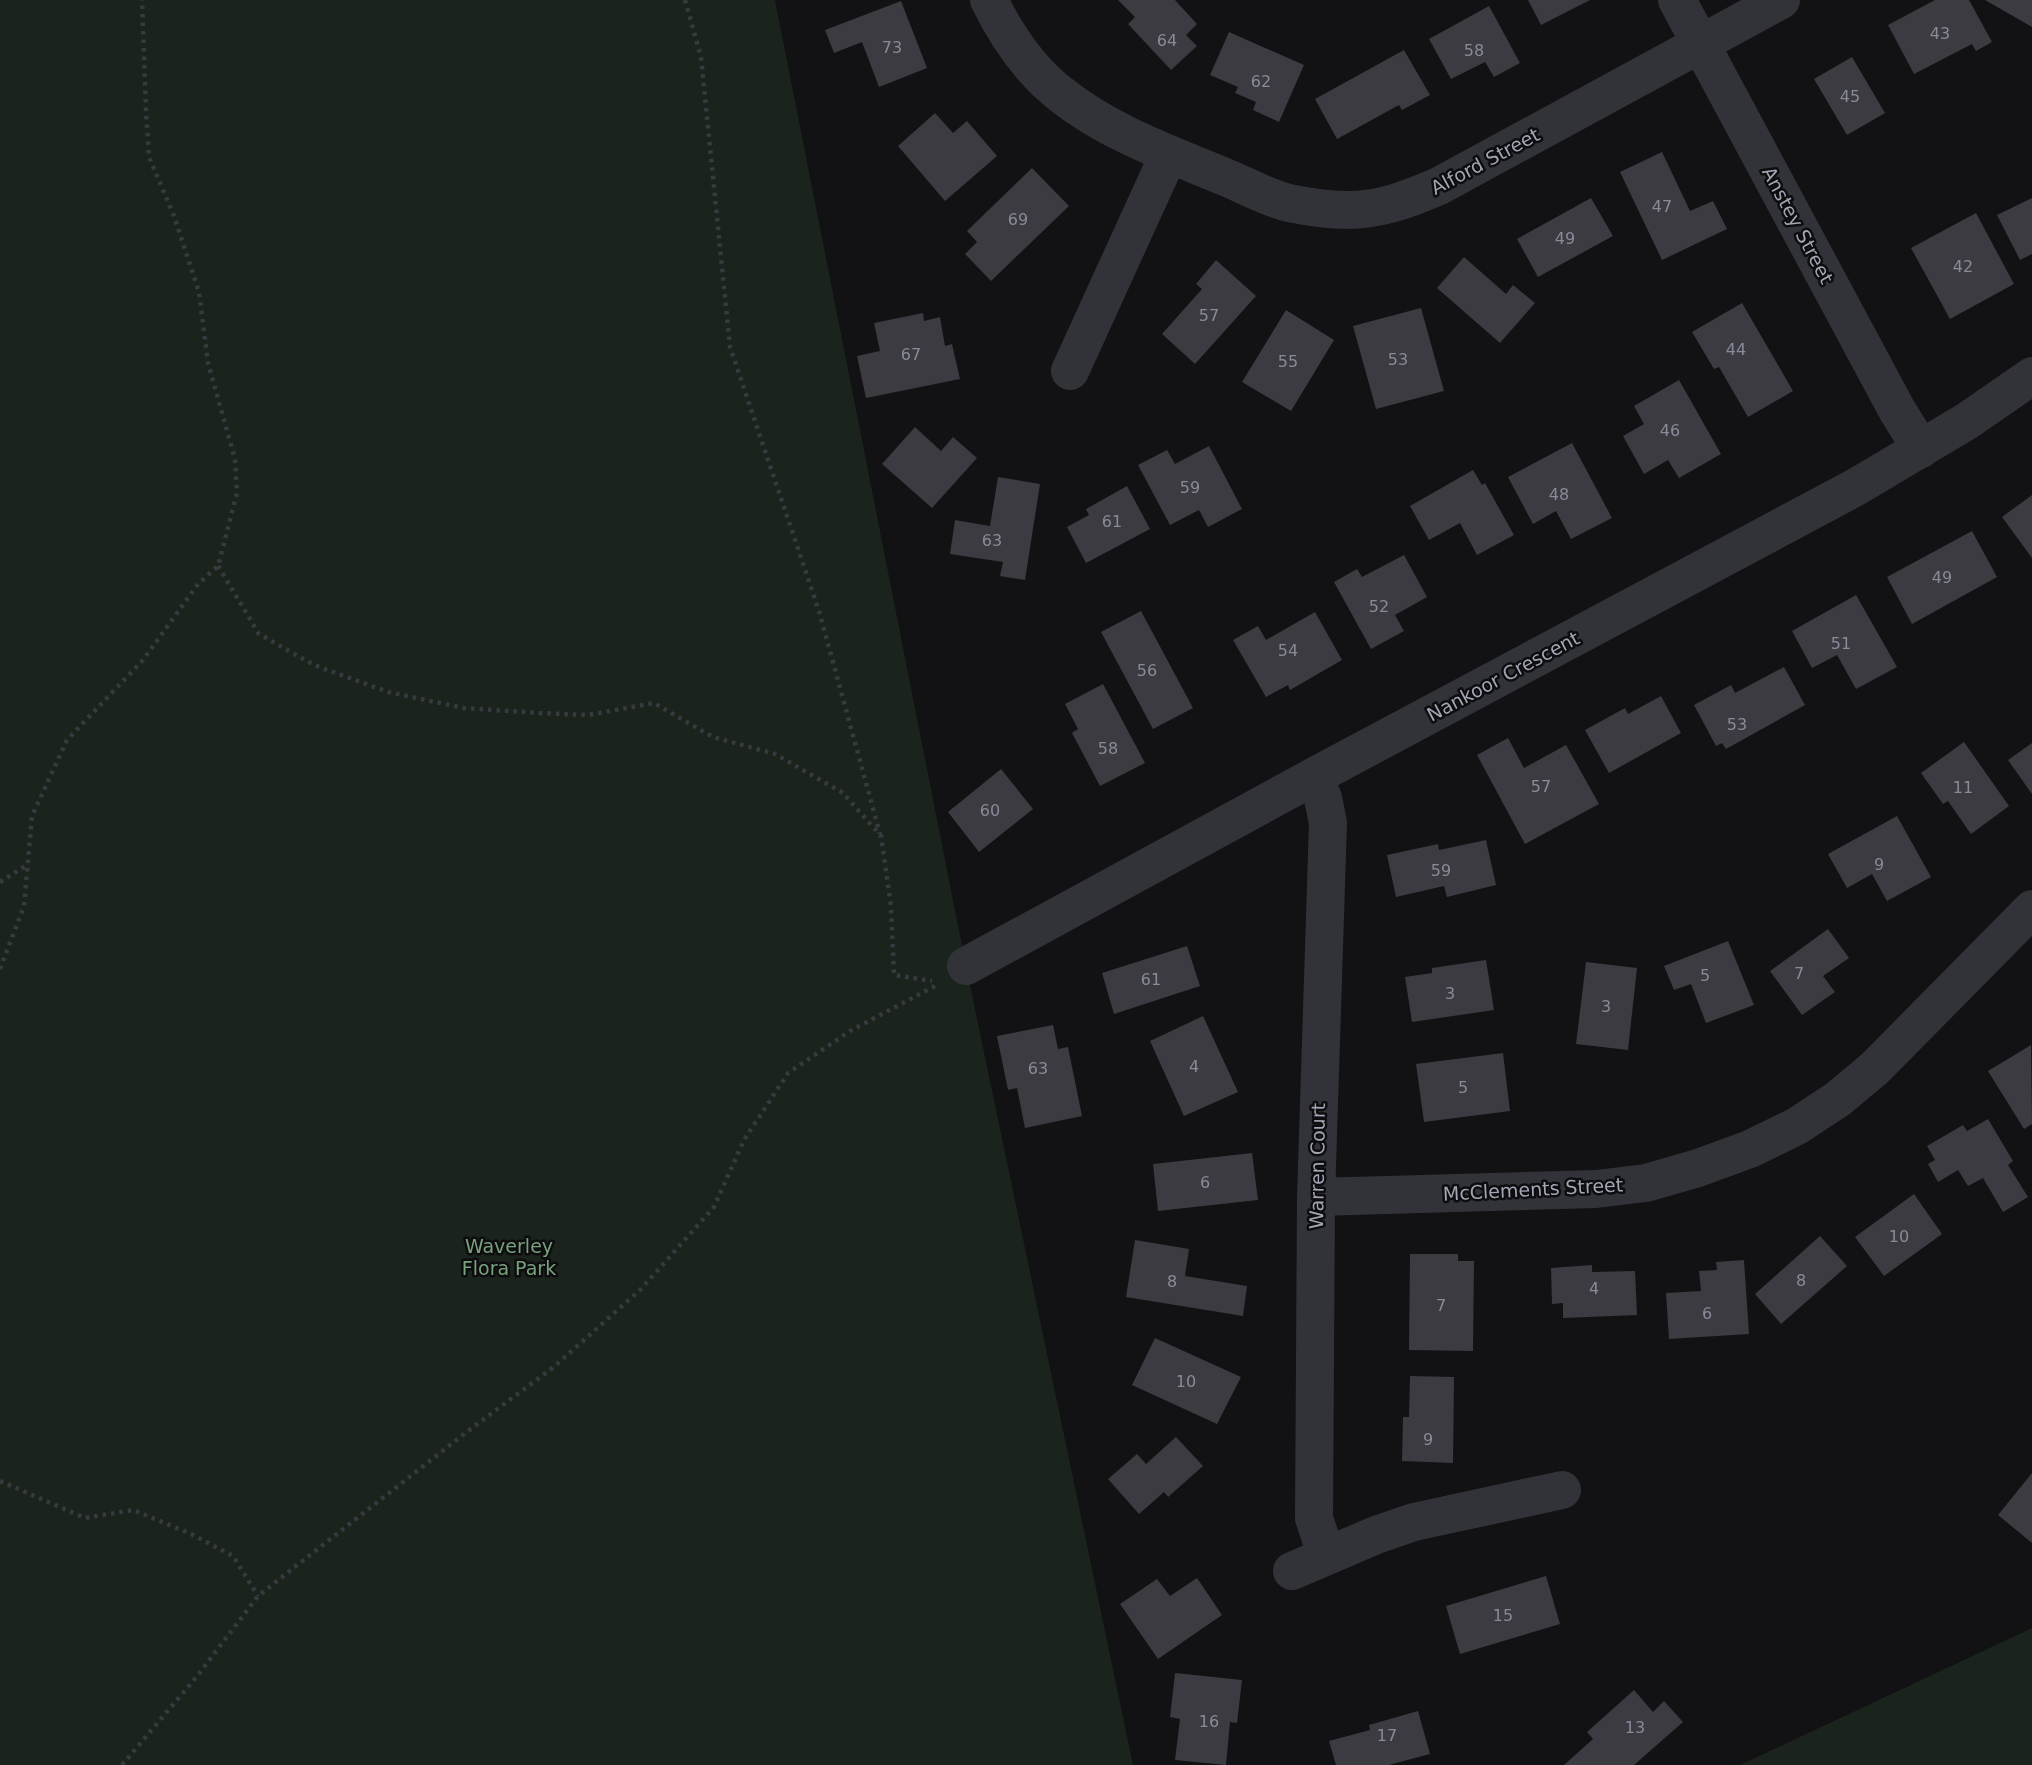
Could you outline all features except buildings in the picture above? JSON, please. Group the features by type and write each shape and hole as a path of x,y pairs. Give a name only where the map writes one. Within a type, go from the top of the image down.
{"street":[{"name":"Alford Street","path":"989,0 1008,37 1033,69 1062,96 1099,120 1169,154 1286,202 1320,209 1347,210 1376,208 1403,201 1439,186 1781,0"},
{"name":"Anstey Street","path":"1677,0 1921,450"},
{"path":"1070,371 1169,154"},
{"name":"Nankoor Crescent","path":"966,966 1856,487 1967,421 2032,376"},
{"name":"Warren Court","path":"1313,778 1323,798 1328,823 1316,1197 1314,1518 1326,1555"},
{"name":"McClements Street","path":"1316,1197 1596,1189 1646,1182 1698,1168 1750,1149 1797,1126 1839,1099 1875,1068 2032,909"},
{"path":"1292,1571 1326,1555 1414,1522 1562,1490"}],"path":[{"path":"0,969 24,906 32,816 67,740 143,660 198,584 218,566 237,493 235,459 208,363 199,292 174,216 149,157 142,0"},
{"path":"122,1765 198,1675 258,1596 555,1366 641,1289 714,1207 744,1140 788,1073 850,1031 942,982 894,975 891,906 881,836 818,611 730,347 701,57 685,0"},
{"path":"218,566 259,634 314,665 388,692 464,708 588,715 654,703 713,737 775,754 843,793 881,836"},
{"path":"0,882 27,865"},
{"path":"0,1481 85,1518 133,1510 191,1534 233,1556 258,1596"}],"green space":[{"name":"Waverley Flora Park","path":"0,0 775,0 966,966 1133,1765 0,1765"},
{"path":"2032,1628 2032,1765 1740,1765"}]}
